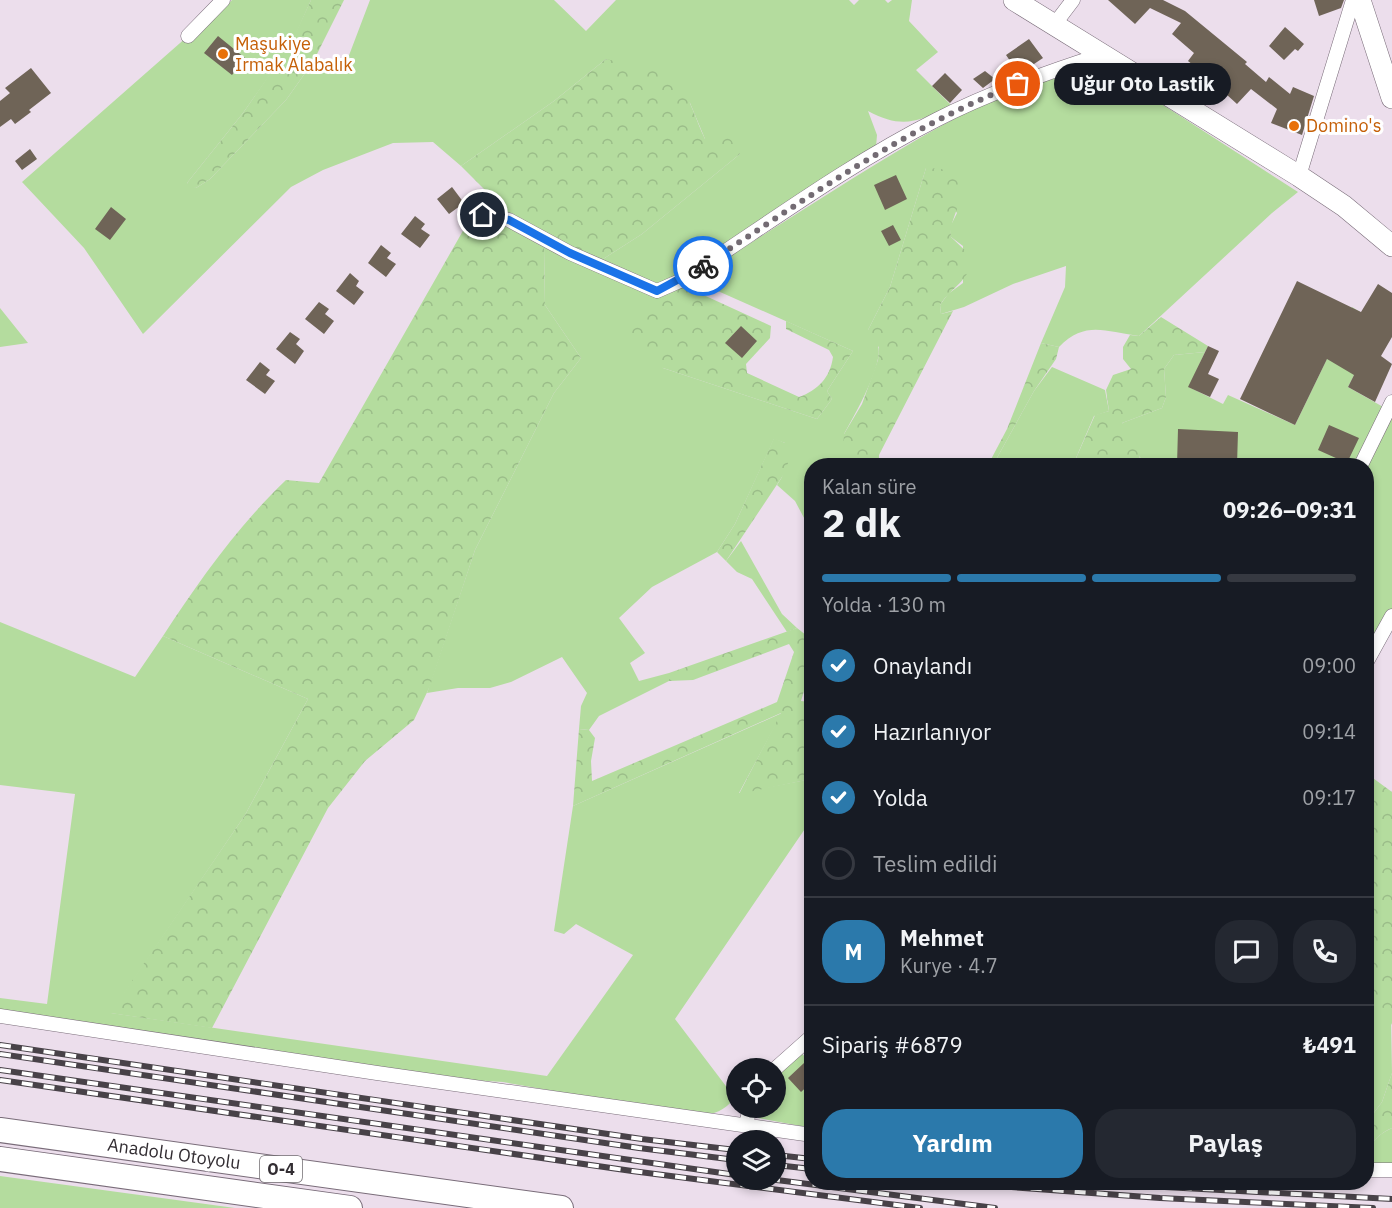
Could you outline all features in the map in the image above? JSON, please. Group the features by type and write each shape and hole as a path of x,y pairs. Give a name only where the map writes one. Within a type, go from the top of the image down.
{"highway":[{"name":"Anadolu Otoyolu","path":"0,1130 561,1208"},
{"name":"Anadolu Otoyolu","path":"0,1159 350,1208"}],"main road":[{"path":"1014,0 1299,176 1344,207 1392,246"},
{"path":"1360,0 1392,98"}],"street":[{"path":"188,36 223,0"},
{"path":"1054,25 1072,0"},
{"path":"1299,176 1353,0"},
{"path":"483,215 509,220 570,253 657,291 682,280 883,150 936,119 997,92 1101,55"},
{"path":"1364,458 1392,402"},
{"path":"1374,649 1392,616"},
{"path":"0,1016 804,1134"},
{"path":"786,1059 804,1043"},
{"path":"746,1125 748,1118"},
{"path":"1374,1170 1392,1170"}],"green space":[{"path":"232,0 311,0 291,45 243,113 187,183 196,188 210,179 286,100 313,62 348,58 370,0 554,0 586,31 616,0 849,0 854,5 859,0 885,0 888,3 892,0 912,0 909,21 938,52 916,70 952,106 920,119 901,122 868,111 877,135 876,147 670,280 656,285 600,261 642,234 740,154 705,139 690,103 606,59 554,101 461,166 433,142 393,143 323,170 291,187 143,334 84,248 22,182 188,36 194,39"},
{"path":"311,0 344,0 313,62 286,100 210,179 196,188 190,187 187,183 243,113 290,45"},
{"path":"606,59 644,66 670,77 686,96 705,139 730,138 740,154 642,234 600,261 550,237 508,213 461,166 554,101"},
{"path":"1085,72 1101,72 1129,83 1298,192 1272,213 1139,336 1096,330 1087,331 1078,333 1059,347 1041,343 1065,287 1066,266 1013,284 964,307 941,314 940,305 948,294 963,283 963,246 951,237 950,227 957,213 926,168 890,287 868,330 878,346 879,354 867,391 844,434 849,458 804,458 804,518 795,501 777,485 782,477 785,443 774,439 735,524 717,552 652,587 619,618 645,653 630,663 639,681 669,673 669,681 599,716 589,730 579,729 581,706 587,693 562,657 511,682 490,688 458,688 427,693 475,550 554,393 581,358 545,305 544,247 653,296 663,368 817,419 832,399 827,391 853,351 693,280 789,218 932,131 991,101 1053,79"},
{"path":"926,168 947,170 959,175 963,182 963,191 952,225 951,237 973,258 967,274 940,305 941,314 953,311 879,458 848,458 843,449 844,434 862,404 878,360 879,347 867,340 868,330 890,287"},
{"path":"468,222 505,226 544,247 545,305 581,358 554,393 475,550 430,686 414,720 365,761 328,808 212,1028 110,1013 245,815 308,699 163,636 220,555 286,480 319,483"},
{"path":"684,286 771,326 770,338 746,364 747,373 799,397 812,391 822,382 829,371 833,357 829,350 786,329 786,321 853,351 827,391 832,399 817,419 663,368 629,331 653,296"},
{"path":"1352,307 1365,315 1354,375 1348,387 1392,412 1392,616 1374,650 1374,458 1140,458 1122,423 1162,408 1166,397 1164,369 1174,355 1205,352 1189,387 1223,404 1228,395 1295,425"},
{"path":"0,308 28,343 0,347"},
{"path":"1161,317 1208,346 1205,352 1174,355 1164,369 1166,397 1162,408 1122,423 1139,441 1140,458 1076,458 1095,415 1109,411 1106,390 1113,375 1131,369 1123,359 1123,347 1130,335 1139,336"},
{"path":"1041,343 1059,347 1056,359 1034,391 997,458 992,458 1007,429"},
{"path":"1052,367 1105,390 1109,411 1094,416 1076,458 997,458 1034,391"},
{"path":"774,438 785,443 792,454 782,477 726,561 717,552 735,524"},
{"path":"741,541 782,614 797,628 787,632 752,579 737,572 726,561"},
{"path":"0,622 135,677 163,636 308,699 245,815 111,1013 547,1076 633,955 576,924 564,934 554,931 573,806 782,713 739,793 804,780 804,830 675,1019 726,1086 726,1106 722,1109 710,1114 679,1113 503,1082 439,1078 0,1009 0,998 47,1004 75,794 0,785"},
{"path":"797,628 804,634 804,691 801,701 804,701 804,780 739,794 781,713 573,806 579,729 589,730 595,738 591,761 592,781 777,702 794,652 789,644 693,680 669,681 669,673"},
{"path":"1374,779 1392,792 1392,1025 1374,992"},
{"path":"1374,991 1391,1020 1392,1073 1382,1102 1374,1113"},
{"path":"801,1053 804,1056 804,1127 758,1118 786,1118 786,1066"},
{"path":"1392,1073 1392,1128 1374,1141 1374,1113 1382,1102"},
{"path":"1392,1128 1392,1164 1374,1164 1374,1141"},
{"path":"0,1176 235,1208 0,1208"}],"building":[{"path":"1108,0 1163,0 1185,11 1247,62 1245,64 1266,82 1269,77 1290,94 1293,87 1314,96 1302,135 1271,123 1277,109 1251,89 1237,104 1226,94 1227,92 1188,61 1194,53 1172,34 1181,23 1150,8 1135,24"},
{"path":"1314,0 1344,0 1341,8 1319,16"},
{"path":"1285,27 1304,44 1284,60 1269,46"},
{"path":"218,36 245,58 232,75 204,53"},
{"path":"1029,39 1043,58 1019,74 1006,55"},
{"path":"31,68 51,93 15,124 11,119 0,127 0,101 10,93 5,88"},
{"path":"985,71 995,79 983,88 973,79"},
{"path":"945,73 962,90 950,103 932,86"},
{"path":"30,149 37,159 22,170 15,161"},
{"path":"896,175 907,199 885,210 874,185"},
{"path":"452,187 464,203 449,214 437,199"},
{"path":"111,207 126,219 110,240 95,229"},
{"path":"415,216 425,224 421,229 430,235 420,248 401,234"},
{"path":"893,225 901,240 889,246 881,231"},
{"path":"381,245 391,253 387,258 396,264 386,277 368,263"},
{"path":"350,273 359,281 356,286 364,292 354,305 336,291"},
{"path":"1297,281 1361,312 1378,284 1392,293 1392,337 1381,356 1392,364 1375,402 1348,387 1354,375 1327,359 1295,425 1240,399"},
{"path":"319,302 329,309 325,314 334,321 324,334 305,319"},
{"path":"741,326 757,341 742,358 725,343"},
{"path":"290,332 300,339 296,344 304,351 295,364 276,349"},
{"path":"1208,346 1219,351 1208,374 1219,379 1210,397 1188,387"},
{"path":"260,362 270,370 266,375 275,381 265,394 246,380"},
{"path":"1329,425 1359,438 1349,458 1336,458 1318,450"},
{"path":"1178,429 1238,432 1237,458 1177,458"},
{"path":"804,1063 804,1089 801,1092 788,1078"}],"railway":[{"path":"0,1045 642,1139 726,1149"},
{"path":"0,1054 726,1159"},
{"path":"0,1070 726,1174"},
{"path":"0,1080 632,1171 920,1208"},
{"path":"786,1156 804,1158"},
{"path":"786,1166 804,1168"},
{"path":"786,1181 804,1183"},
{"path":"855,1190 995,1208"},
{"path":"1052,1190 1160,1198 1373,1208"},
{"path":"1222,1190 1392,1199"}],"way so far":[{"path":"703,266 883,150 936,119 1018,84"}],"place":[{"name":"Maşukiye Irmak Alabalık","path":"223,54"},
{"name":"Uğur Oto Lastik","path":"1018,84"},
{"name":"Domino's","path":"1294,126"}],"route":[{"path":"483,215 509,220 570,253 657,291 682,280 703,266"}]}
